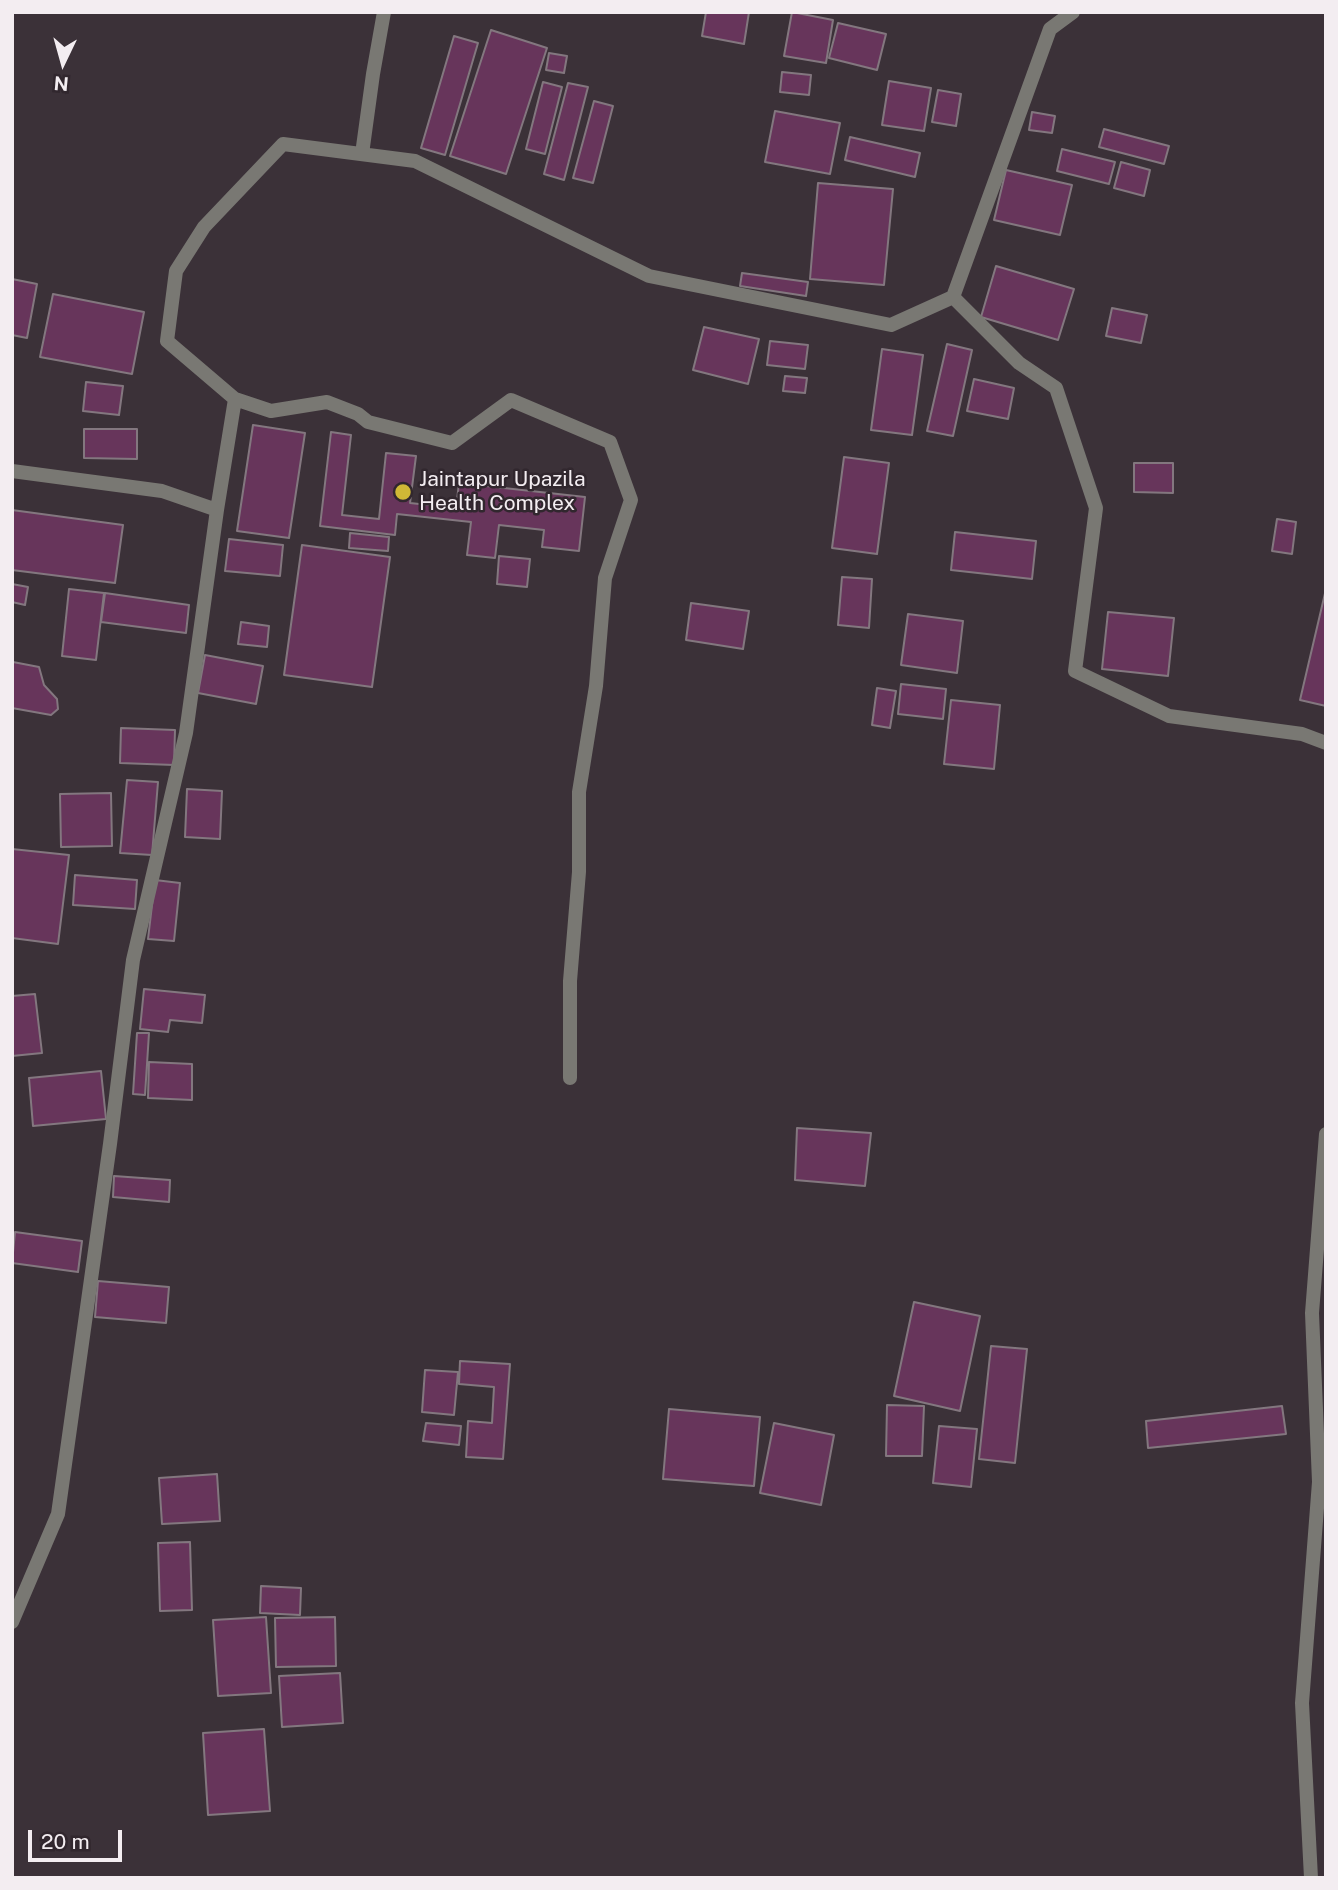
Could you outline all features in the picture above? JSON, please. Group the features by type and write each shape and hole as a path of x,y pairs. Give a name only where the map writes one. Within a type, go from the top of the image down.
{"street":[{"path":"362,154 384,12"},
{"path":"570,1078 570,981 579,872 579,792 596,686 605,578 631,500 610,442 511,400 452,443 368,422 358,414 327,402 271,411 235,399 167,341 176,271 204,227 283,144 415,161 649,276 891,325 953,298 1050,29 1073,12"},
{"path":"953,298 1018,363 1056,388 1096,508 1075,671 1168,716 1302,734 1326,743"},
{"path":"12,1622 58,1514 133,960 186,733 235,399"},
{"path":"12,471 162,491 217,510"},
{"path":"1311,1878 1302,1703 1319,1482 1312,1313 1326,1134"}],"building":[{"path":"706,12 749,12 744,44 702,36"},
{"path":"792,12 833,20 826,63 784,56"},
{"path":"838,23 886,34 877,70 829,58"},
{"path":"491,30 547,48 506,174 450,156"},
{"path":"454,36 478,43 445,155 421,148"},
{"path":"549,53 567,56 564,73 546,70"},
{"path":"782,72 811,75 809,95 780,92"},
{"path":"889,81 931,88 924,131 882,125"},
{"path":"543,82 562,87 545,154 526,149"},
{"path":"568,83 588,87 564,180 544,174"},
{"path":"938,90 961,94 956,126 932,122"},
{"path":"594,101 613,106 593,183 573,178"},
{"path":"775,111 840,123 830,174 765,162"},
{"path":"1032,112 1055,116 1052,133 1029,130"},
{"path":"1104,129 1169,146 1164,164 1099,147"},
{"path":"850,137 920,153 915,177 845,160"},
{"path":"1062,149 1115,162 1109,184 1057,171"},
{"path":"1121,162 1150,170 1144,196 1114,188"},
{"path":"1006,170 1072,185 1060,235 994,220"},
{"path":"818,183 893,189 884,285 810,279"},
{"path":"996,266 1074,289 1058,340 981,317"},
{"path":"742,273 808,282 806,296 740,286"},
{"path":"12,279 37,284 27,338 12,335"},
{"path":"53,294 144,312 132,374 40,357"},
{"path":"1112,308 1147,315 1141,343 1106,336"},
{"path":"704,327 759,339 748,384 693,370"},
{"path":"770,341 808,345 805,369 767,365"},
{"path":"947,344 972,350 953,436 927,431"},
{"path":"882,349 923,355 912,435 871,430"},
{"path":"785,376 807,378 805,393 783,391"},
{"path":"974,379 1014,388 1008,419 967,411"},
{"path":"86,382 123,386 119,415 83,411"},
{"path":"253,425 305,433 289,538 237,531"},
{"path":"84,429 137,429 137,459 84,458"},
{"path":"331,432 351,435 342,515 379,519 386,453 416,456 410,503 456,508 459,483 585,497 579,551 542,547 544,530 499,525 495,558 467,555 471,522 397,514 395,535 320,526"},
{"path":"844,457 889,463 877,554 832,548"},
{"path":"1134,463 1173,463 1173,493 1134,492"},
{"path":"12,510 123,525 115,583 12,570"},
{"path":"1277,519 1296,522 1292,554 1272,551"},
{"path":"955,532 1036,541 1032,579 951,570"},
{"path":"350,533 389,537 388,551 349,548"},
{"path":"229,539 283,545 280,576 225,571"},
{"path":"302,545 390,557 372,687 284,675"},
{"path":"499,556 530,559 527,587 497,584"},
{"path":"842,577 872,579 869,628 838,625"},
{"path":"12,584 28,587 25,605 12,602"},
{"path":"69,589 104,593 96,660 62,656"},
{"path":"1326,589 1326,706 1300,700"},
{"path":"105,593 189,605 186,633 101,622"},
{"path":"691,603 749,611 743,649 686,640"},
{"path":"1108,612 1174,618 1168,676 1102,669"},
{"path":"908,614 963,621 957,673 901,665"},
{"path":"241,622 269,626 267,647 238,644"},
{"path":"205,655 263,666 256,704 198,693"},
{"path":"13,662 39,667 44,685 57,699 58,709 51,715 12,708"},
{"path":"901,684 946,689 943,719 898,714"},
{"path":"877,688 896,691 890,728 872,725"},
{"path":"951,700 1000,705 994,769 944,764"},
{"path":"121,728 175,730 174,765 120,763"},
{"path":"127,780 158,782 152,855 120,853"},
{"path":"187,789 222,791 220,839 185,837"},
{"path":"111,793 112,846 61,847 60,794"},
{"path":"12,849 69,855 58,944 12,938"},
{"path":"75,875 137,880 135,909 73,905"},
{"path":"155,880 180,883 174,941 148,939"},
{"path":"144,989 205,995 202,1023 170,1020 168,1032 140,1029"},
{"path":"35,994 42,1053 12,1056 12,996"},
{"path":"137,1033 149,1033 145,1095 133,1094"},
{"path":"149,1062 192,1064 192,1100 148,1098"},
{"path":"101,1071 106,1119 33,1126 29,1078"},
{"path":"797,1128 871,1133 865,1186 795,1180"},
{"path":"114,1176 170,1180 169,1202 113,1197"},
{"path":"15,1232 82,1241 78,1272 12,1263"},
{"path":"98,1281 169,1287 166,1323 95,1317"},
{"path":"914,1302 980,1316 960,1411 894,1396"},
{"path":"991,1346 1027,1349 1015,1463 979,1459"},
{"path":"460,1361 510,1364 503,1459 466,1457 468,1421 492,1423 494,1387 459,1384"},
{"path":"425,1370 458,1372 454,1415 422,1412"},
{"path":"887,1405 924,1406 922,1456 886,1456"},
{"path":"1282,1406 1286,1434 1148,1448 1146,1421"},
{"path":"669,1409 760,1417 754,1486 663,1479"},
{"path":"426,1423 461,1426 459,1445 423,1441"},
{"path":"774,1423 834,1435 821,1505 760,1493"},
{"path":"939,1426 977,1429 971,1487 933,1483"},
{"path":"217,1474 220,1521 162,1524 159,1478"},
{"path":"190,1542 192,1610 160,1611 158,1543"},
{"path":"261,1586 301,1588 300,1615 260,1613"},
{"path":"266,1617 271,1693 218,1696 213,1620"},
{"path":"335,1617 336,1666 276,1667 275,1618"},
{"path":"340,1673 343,1723 282,1727 279,1676"},
{"path":"264,1729 270,1811 208,1815 203,1733"}],"place":[{"name":"Jaintapur Upazila Health Complex","path":"403,492"}]}
